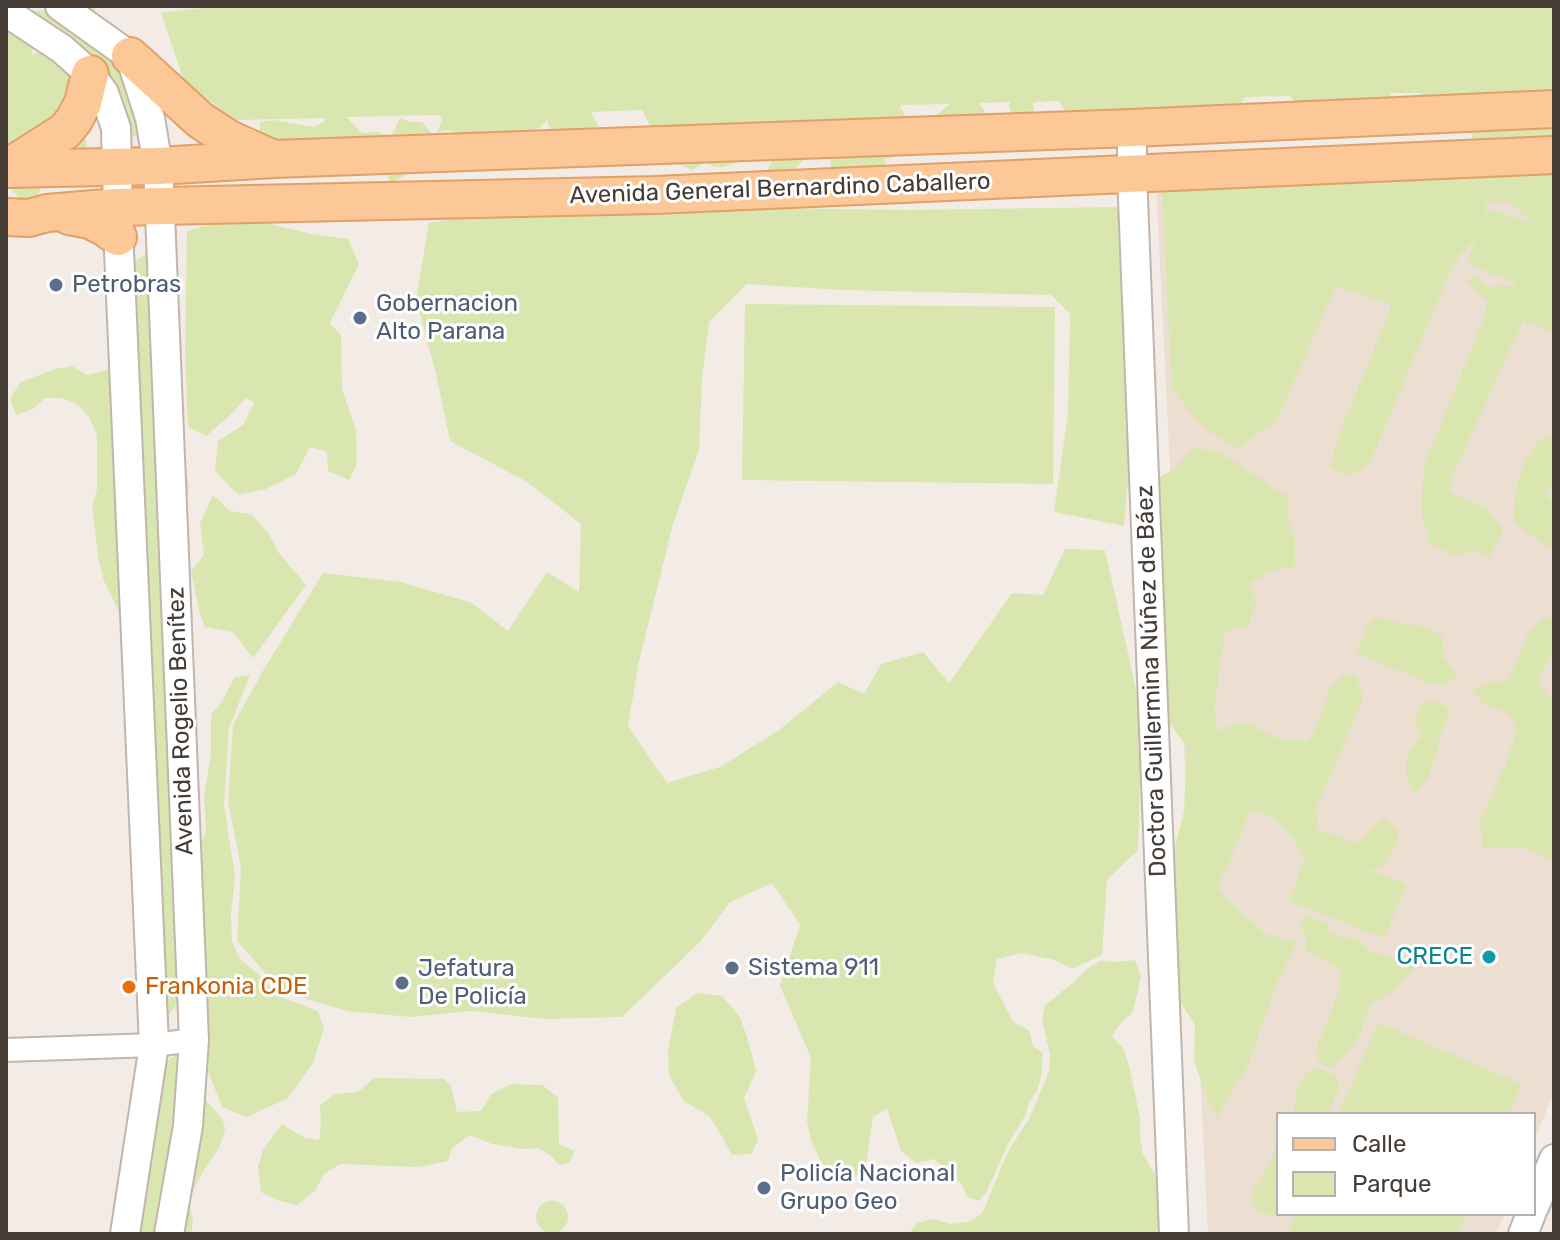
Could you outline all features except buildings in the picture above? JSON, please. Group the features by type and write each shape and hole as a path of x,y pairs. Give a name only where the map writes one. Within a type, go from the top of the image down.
{"main road":[{"path":"130,56 200,120 229,139 274,159"},
{"path":"6,169 65,131 83,103 90,74"},
{"name":"Avenida General Bernardino Caballero","path":"6,169 158,166 1554,109"},
{"name":"Avenida General Bernardino Caballero","path":"6,217 29,218 47,213 118,222 161,220 212,204 655,195 1554,155"}],"street":[{"path":"60,6 130,56"},
{"path":"6,12 46,37 90,74"},
{"name":"Avenida Rogelio Benítez","path":"130,56 150,118 158,166 194,1040 188,1126 169,1234"},
{"name":"Avenida Rogelio Benítez","path":"90,74 104,93 116,128 154,1045 125,1234"},
{"name":"Doctora Guillermina Núñez de Báez","path":"1132,128 1174,1234"},
{"path":"6,1050 154,1045 194,1040"},
{"path":"1536,1202 1554,1159"}],"shaded area":[{"path":"1554,170 1554,1092 1536,1136 1536,1112 1276,1112 1276,1216 1503,1216 1496,1234 1208,1234 1156,185"}],"green space":[{"path":"6,6 29,6 30,10 43,11 49,6 95,6 95,11 87,20 118,57 143,136 121,137 112,80 88,68"},
{"path":"215,6 1554,6 1554,89 1544,90 1550,109 1554,109 1554,151 1476,150 1472,125 1419,93 1389,93 1399,105 1300,110 1290,96 1245,97 1233,116 1068,117 1059,101 1033,102 1035,122 1013,118 1010,102 979,103 986,113 986,125 933,118 950,104 900,105 908,122 910,145 895,157 884,159 889,175 833,187 830,156 821,149 796,167 797,188 764,178 778,148 724,167 705,163 692,170 670,160 642,110 591,112 602,133 560,138 547,120 534,133 524,131 525,149 498,150 488,130 472,134 445,130 437,133 442,119 440,115 346,117 362,133 378,132 391,137 400,118 422,122 432,134 434,164 391,183 380,161 356,170 260,135 260,122 274,120 314,127 326,118 235,120 184,81 161,13"},
{"path":"6,21 32,28 32,55 44,50 56,61 59,69 79,77 87,149 73,150 44,180 38,195 28,204 6,183"},
{"path":"1554,167 1554,333 1523,320 1448,487 1455,495 1487,508 1503,530 1489,557 1476,551 1452,555 1430,543 1421,510 1424,466 1488,301 1467,282 1475,275 1488,287 1513,286 1517,283 1467,264 1475,240 1459,256 1370,463 1351,476 1329,468 1340,432 1392,305 1336,286 1275,425 1264,428 1239,449 1205,429 1172,390 1162,192","holes":["1508,201 1533,223 1488,209 1485,216 1485,203"]},
{"path":"1117,207 1134,333 1132,438 1124,526 1054,512 1068,414 1070,314 1051,295 842,290 747,284 709,322 702,378 699,450 673,524 639,661 628,726 667,783 720,767 779,730 838,682 864,694 881,664 923,652 949,683 1012,593 1043,595 1065,549 1105,550 1142,716 1138,850 1107,880 1102,955 1072,969 1054,960 1021,953 997,959 993,983 1013,1022 1029,1030 1033,1046 1043,1053 1037,1091 986,1193 979,1201 967,1197 962,1185 934,1159 916,1163 901,1151 887,1108 873,1117 865,1171 849,1181 829,1173 820,1160 811,1141 807,1121 811,1058 780,986 800,925 772,883 730,902 701,941 622,1017 545,1019 471,1011 410,1017 348,1011 282,992 237,941 241,868 228,801 233,725 323,573 401,582 472,603 508,631 547,572 579,592 581,524 527,482 450,441 416,299 429,223 506,210 566,214 777,208"},
{"path":"258,221 348,239 359,264 330,323 341,335 342,389 356,430 357,464 349,480 328,471 327,452 310,447 296,474 266,489 238,495 215,471 218,441 243,425 254,403 246,398 206,436 188,427 185,352 187,231 213,224"},
{"path":"151,250 189,485 182,536 179,1002 167,1017 151,1025 125,650 120,614 99,563 92,506 97,489 97,435 89,417 77,404 62,398 45,398 33,409 16,415 10,398 21,382 55,369 72,366 87,375 120,363 126,276 136,261"},
{"path":"745,304 1055,307 1053,484 742,480"},
{"path":"1554,436 1554,477 1547,496 1554,505 1554,550 1513,520 1516,489 1524,464 1538,440"},
{"path":"1195,447 1223,454 1289,498 1287,518 1295,537 1295,567 1276,569 1249,583 1257,603 1248,625 1229,630 1224,636 1214,709 1218,733 1236,722 1254,726 1276,738 1308,741 1329,689 1344,674 1357,677 1363,699 1316,809 1318,829 1357,844 1385,818 1399,831 1396,844 1387,862 1369,870 1407,884 1384,938 1289,901 1305,858 1301,858 1296,841 1274,818 1251,810 1218,887 1265,934 1297,943 1276,986 1248,1065 1217,1117 1194,1061 1195,1025 1154,962 1160,906 1184,811 1187,747 1157,707 1141,487 1176,468"},
{"path":"213,495 230,511 251,514 268,532 278,552 306,585 253,658 233,632 205,627 199,610 191,571 204,555 200,523"},
{"path":"1372,617 1422,627 1442,635 1444,659 1458,674 1446,685 1432,684 1355,653"},
{"path":"1546,617 1554,621 1554,648 1538,683 1554,703 1554,861 1524,848 1483,848 1480,821 1505,766 1517,729 1507,713 1484,704 1471,690 1494,681 1506,683 1528,633"},
{"path":"250,675 229,728 224,805 235,877 232,942 240,959 263,978 278,996 318,1011 324,1028 313,1063 288,1098 247,1117 222,1107 202,1056 196,859 206,830 204,796 211,755 211,714 221,703 235,677"},
{"path":"1440,702 1451,711 1441,732 1428,777 1414,796 1405,771 1408,753 1421,736 1414,720 1421,703"},
{"path":"1305,915 1328,924 1329,934 1358,939 1370,951 1415,966 1398,988 1370,1005 1360,1034 1345,1056 1333,1066 1320,1064 1316,1049 1340,988 1339,969 1306,950 1307,939 1300,926"},
{"path":"1135,960 1141,977 1133,1012 1112,1036 1124,1049 1129,1066 1140,1118 1143,1154 1162,1187 1157,1234 909,1234 917,1223 933,1219 950,1224 967,1222 982,1214 1010,1148 1029,1119 1049,1072 1050,1054 1042,1021 1045,1005 1100,961"},
{"path":"697,993 722,996 740,1017 748,1040 756,1071 744,1098 758,1139 752,1154 732,1155 709,1116 684,1101 669,1076 668,1052 676,1008"},
{"path":"1378,1023 1522,1084 1510,1112 1340,1112"},
{"path":"175,1055 183,1058 202,1096 220,1116 225,1131 219,1148 191,1194 191,1234 112,1234 160,1066"},
{"path":"1322,1069 1336,1076 1339,1087 1329,1112 1292,1112 1299,1083 1309,1070"},
{"path":"374,1078 444,1079 451,1086 457,1112 481,1111 491,1094 511,1084 542,1085 558,1097 559,1144 575,1151 569,1163 559,1165 538,1148 492,1144 470,1135 452,1148 448,1161 419,1167 340,1164 324,1174 315,1191 297,1205 261,1192 258,1167 263,1150 282,1124 305,1138 319,1140 320,1105 335,1094 358,1092"},
{"path":"1276,1142 1276,1214 1273,1215 1258,1212 1250,1195 1273,1159"},
{"path":"552,1201 564,1205 568,1217 564,1229 552,1233 540,1229 536,1217 540,1205"},
{"path":"1296,1216 1465,1216 1458,1234 1288,1234"}],"place":[{"name":"Petrobras","path":"56,285"},
{"name":"Gobernacion Alto Parana","path":"360,318"},
{"name":"CRECE","path":"1489,957"},
{"name":"Sistema 911","path":"732,968"},
{"name":"Jefatura De Policía","path":"402,983"},
{"name":"Frankonia CDE","path":"129,987"},
{"name":"Policía Nacional Grupo Geo","path":"764,1188"}]}
